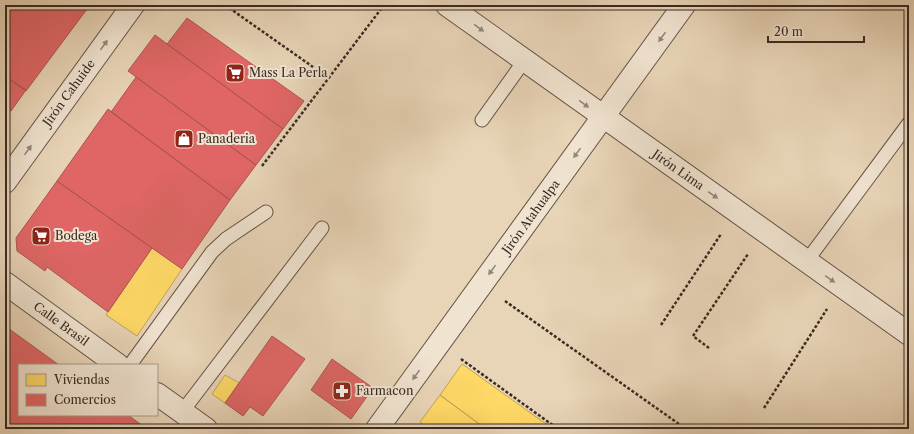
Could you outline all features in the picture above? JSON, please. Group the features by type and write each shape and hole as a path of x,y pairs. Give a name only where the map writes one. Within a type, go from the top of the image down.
{"street":[{"name":"Jirón Cahuide","path":"5,182 133,5"},
{"name":"Jirón Lima","path":"447,5 603,118 909,334"},
{"name":"Jirón Atahualpa","path":"377,429 684,5"},
{"name":"Calle Brasil","path":"5,282 117,364"},
{"path":"158,395 206,429"}],"lane":[{"path":"482,120 524,60"},
{"path":"806,262 909,123"},
{"path":"131,364 212,252 226,239 266,212"},
{"path":"182,412 322,228"}],"path":[{"path":"225,5 313,67"},
{"path":"262,166 384,5"},
{"path":"661,325 736,211"},
{"path":"709,348 693,336 764,231"},
{"path":"482,284 686,429"},
{"path":"764,408 841,287"},
{"path":"439,343 558,429"}],"building: Viviendas":[{"path":"152,248 182,269 137,336 106,315"},
{"path":"462,364 553,429 486,429 440,395"},
{"path":"225,375 239,383 225,403 212,394"},
{"path":"440,395 486,429 429,429 420,422"}],"building: Comercios":[{"path":"5,5 90,5 26,91 5,76"},
{"name":"Mass La Perla","path":"187,18 304,101 283,129 167,44"},
{"path":"155,35 283,129 256,165 128,71"},
{"path":"5,76 26,90 11,111 5,106"},
{"name":"Panaderia","path":"136,77 256,165 230,200 111,112"},
{"path":"108,109 230,200 182,269 57,181"},
{"path":"57,181 152,248 108,312 47,267 45,271 17,251 16,238"},
{"path":"5,326 58,364 18,364 18,416 129,416 147,429 5,429"},
{"path":"272,336 305,359 263,416 250,407 243,416 225,403"},
{"path":"332,359 373,388 351,419 311,390"}],"place":[{"name":"Mass La Perla","path":"235,73"},
{"name":"Panaderia","path":"184,139"},
{"name":"Bodega","path":"41,236"},
{"name":"Farmacon","path":"342,391"}]}
